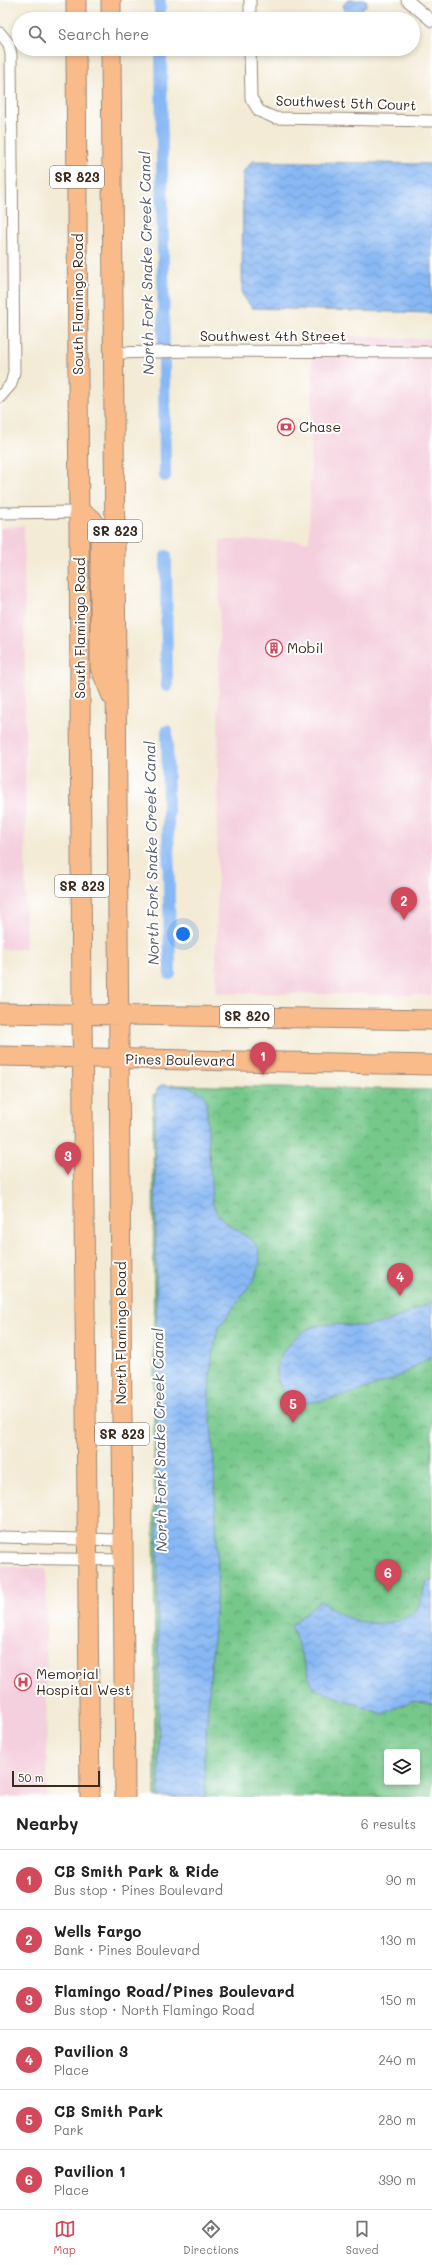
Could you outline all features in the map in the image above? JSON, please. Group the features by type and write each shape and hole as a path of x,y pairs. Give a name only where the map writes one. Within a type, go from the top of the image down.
{"highway":[{"path":"76,0 76,12"},
{"path":"111,0 111,12"},
{"name":"South Flamingo Road","path":"76,56 82,1014"},
{"name":"SR 823","path":"111,56 120,1014"},
{"path":"80,512 92,519 100,535 100,667 116,708"},
{"name":"SR 820","path":"0,1013 432,1020"},
{"name":"SR 823","path":"82,1014 90,1797"},
{"name":"North Flamingo Road","path":"120,1014 122,1540 125,1797"},
{"name":"Pines Boulevard","path":"0,1056 432,1065"}],"street":[{"path":"250,0 250,12"},
{"path":"408,0 432,20"},
{"path":"0,397 11,384 14,372 11,55 9,44 1,34"},
{"name":"Southwest 5th Court","path":"250,56 251,98 259,111 275,118 432,121"},
{"name":"Southwest 4th Street","path":"114,353 186,351 432,352"},
{"path":"0,513 80,512"},
{"path":"0,1537 122,1540"},
{"path":"0,1558 123,1560"}],"shaded area":[{"path":"313,335 432,339 432,995 216,993 220,540 309,541"},
{"path":"24,525 26,949 0,949 0,528"},
{"name":"Memorial Hospital West","path":"0,1567 46,1568 47,1797 0,1797"}],"green space":[{"path":"172,1085 432,1090 432,1797 155,1797 153,1095"}],"water":[{"path":"348,0 366,0 367,5 362,8 361,12 345,12 343,5"},
{"path":"252,161 432,164 432,313 252,308 242,294 243,172"},
{"path":"161,1085 188,1087 203,1093 206,1098 212,1202 217,1213 225,1222 253,1241 258,1248 260,1264 255,1278 218,1329 212,1356 209,1393 214,1465 218,1574 204,1762 206,1797 159,1797 155,1098 157,1090"},
{"path":"432,1302 432,1356 400,1376 375,1386 332,1398 318,1401 298,1402 285,1394 279,1383 277,1375 278,1366 281,1357 292,1341 306,1330 331,1324 357,1326 372,1325 395,1318"},
{"path":"432,1580 432,1704 412,1701 382,1714 313,1688 291,1625 320,1601 353,1620 375,1623 398,1621 416,1610 422,1599 425,1583"}],"waterway":[{"name":"North Fork Snake Creek Canal","path":"160,0 160,12"},
{"name":"North Fork Snake Creek Canal","path":"161,56 165,476"},
{"name":"North Fork Snake Creek Canal","path":"166,556 167,686"},
{"name":"North Fork Snake Creek Canal","path":"167,731 170,974"}],"place":[{"name":"Chase","path":"286,427"},
{"name":"Mobil","path":"274,648"},
{"name":"Wells Fargo","path":"404,920"},
{"name":"CB Smith Park & Ride","path":"263,1075"},
{"name":"Flamingo Road/Pines Boulevard","path":"68,1175"},
{"name":"Pavilion 3","path":"400,1296"},
{"name":"CB Smith Park","path":"293,1423"},
{"name":"Pavilion 1","path":"388,1592"},
{"name":"Memorial Hospital West","path":"23,1682"}]}
